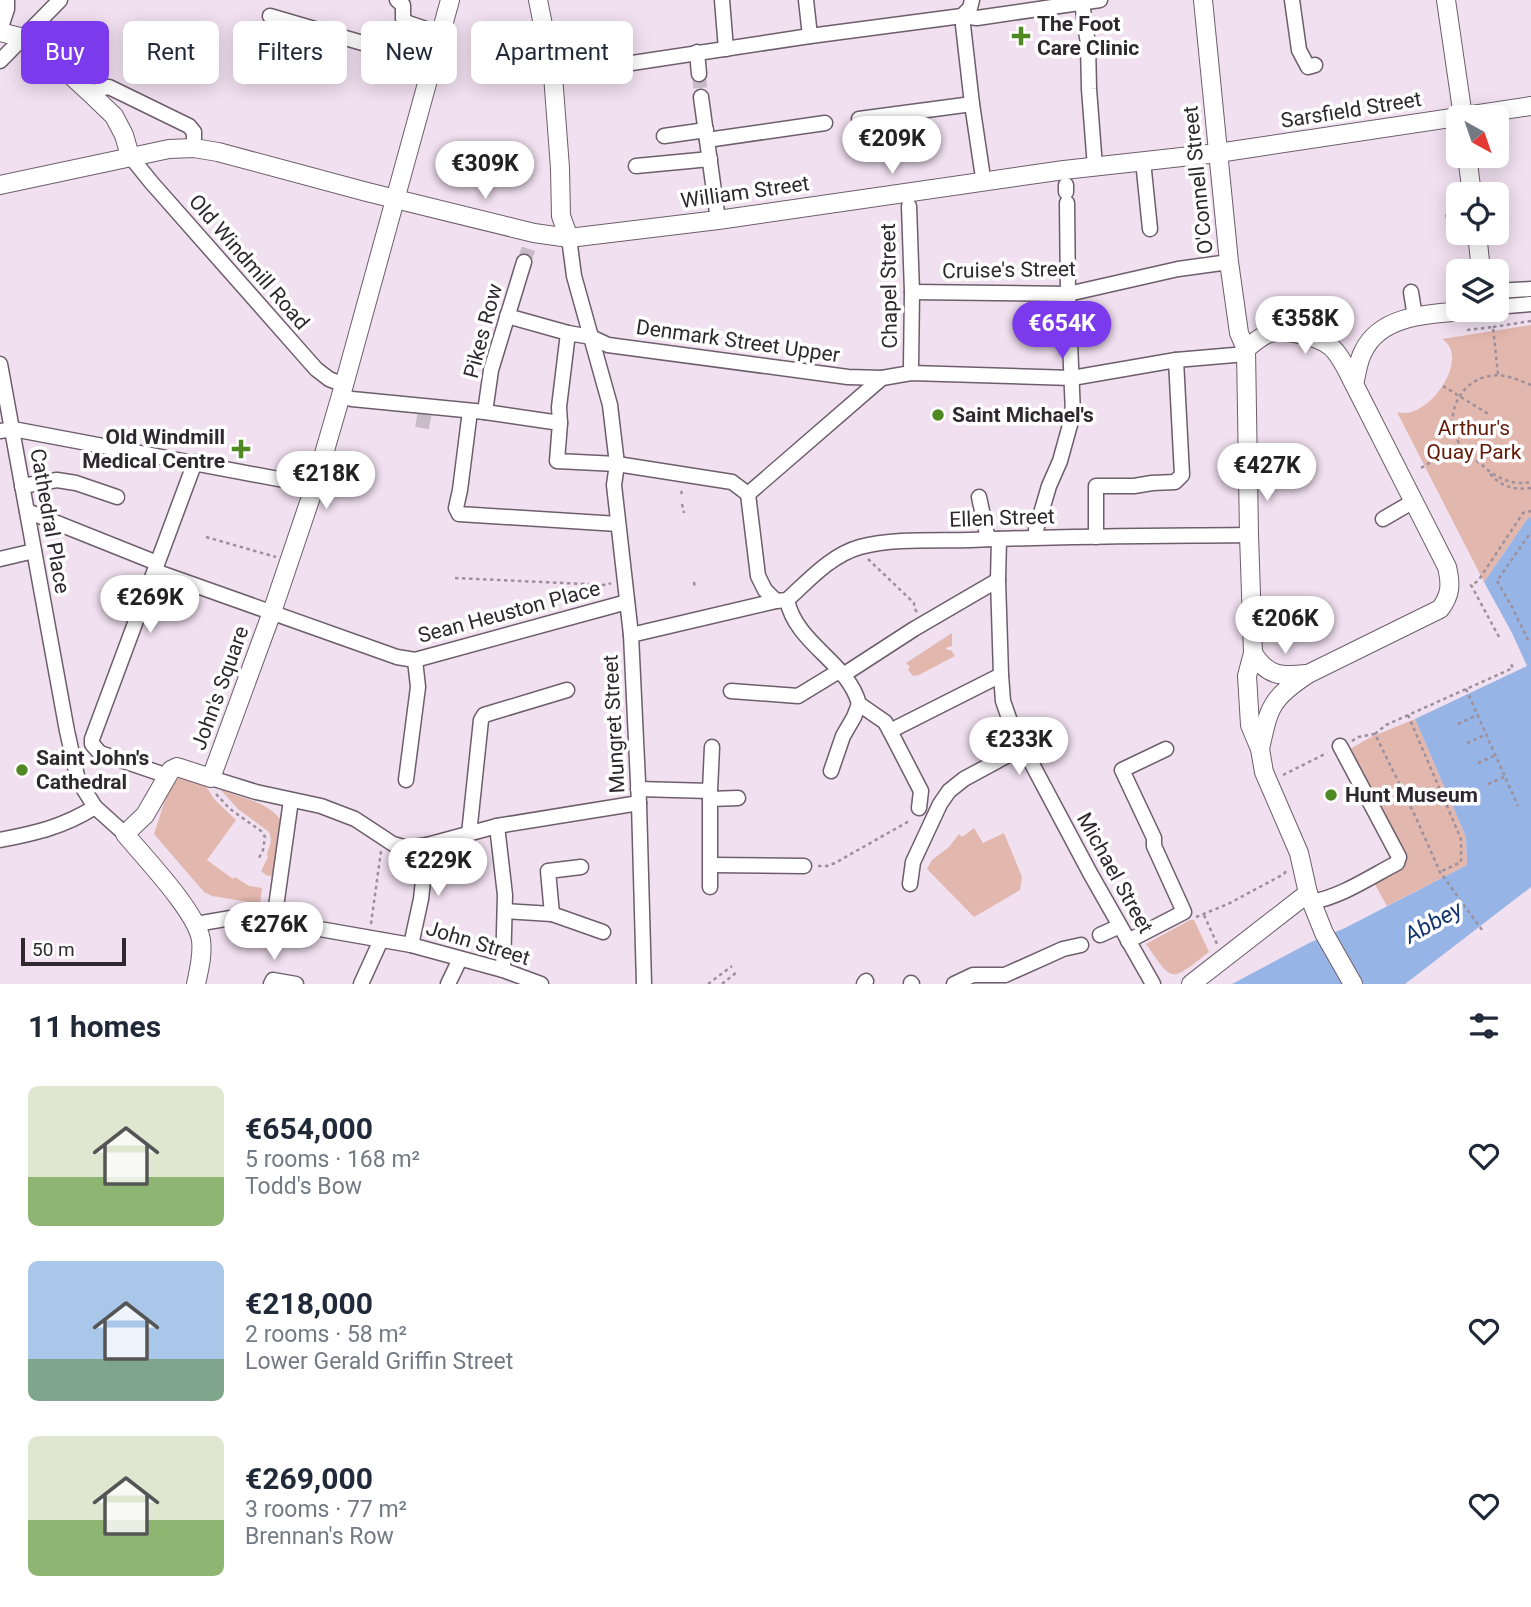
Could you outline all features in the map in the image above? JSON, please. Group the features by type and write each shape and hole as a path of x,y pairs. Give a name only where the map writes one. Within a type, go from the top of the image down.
{"main road":[{"name":"John's Square","path":"444,21 450,0"},
{"path":"538,0 542,21"},
{"name":"O'Connell Street","path":"1203,0 1229,262 1239,333 1246,351 1248,535 1253,653 1247,676 1250,725 1260,748 1264,772 1299,853 1309,897 1324,933 1353,984"},
{"path":"1446,0 1461,105"},
{"path":"0,31 21,37"},
{"path":"80,84 114,116 124,135 130,156"},
{"name":"John's Square","path":"168,776 171,770 177,767 212,779 272,612 343,391 395,199 414,84"},
{"path":"554,84 561,216 569,238"},
{"name":"Sarsfield Street","path":"1509,110 1531,106"},
{"name":"Sarsfield Street","path":"1219,153 1446,120"},
{"name":"William Street","path":"0,185 130,156 169,149 194,148 395,199 532,238 569,238 1095,167 1219,153"},
{"path":"1354,384 1363,351 1379,331 1401,319 1446,314"},
{"path":"1246,351 1258,339 1270,333 1290,332 1329,346 1341,360 1354,384 1447,567 1450,579 1450,592 1440,609 1291,685 1273,702 1260,748"},
{"path":"1253,653 1260,665 1271,672 1287,676 1308,674"},
{"path":"168,776 145,815 125,834 162,877 196,924 201,940 201,959 196,984"},
{"path":"1191,984 1309,897"}],"street":[{"path":"0,31 7,0"},
{"path":"40,21 60,0"},
{"path":"397,0 403,5 403,19 406,21"},
{"path":"722,0 726,48"},
{"path":"806,0 810,36"},
{"path":"972,0 963,20 982,171"},
{"path":"1292,0 1299,50 1308,67 1315,65"},
{"path":"633,62 810,36 963,20 1091,1 1089,89 1095,167"},
{"path":"270,16 361,43"},
{"path":"0,61 21,41"},
{"path":"697,52 699,74"},
{"path":"91,94 109,88 189,126 194,132 194,148"},
{"path":"701,97 718,219"},
{"path":"859,119 972,104"},
{"path":"664,136 706,135 825,123"},
{"name":"Old Windmill Road","path":"130,156 316,369 343,391"},
{"path":"636,166 710,159"},
{"path":"1143,161 1150,229"},
{"path":"1036,530 1073,414 1066,193"},
{"name":"Chapel Street","path":"909,206 911,366"},
{"name":"Mungret Street","path":"569,238 574,276 610,405 617,464 614,485 631,635 644,984"},
{"name":"Pikes Row","path":"485,412 492,370 524,262"},
{"name":"Cruise's Street","path":"912,292 1068,294 1178,269 1229,262"},
{"path":"1509,290 1531,289"},
{"path":"1412,292 1415,317"},
{"path":"1509,306 1531,304"},
{"name":"Denmark Street Upper","path":"507,316 591,337 608,345 720,366 848,377 882,378 911,373 1001,380 1072,378 1246,351"},
{"path":"568,333 559,407 557,461 617,464 732,482 748,494 758,576 765,590 781,601 797,626 841,673 858,697 859,704 843,736 831,771"},
{"path":"1096,537 1096,486 1175,482 1182,475 1176,360"},
{"name":"Cathedral Place","path":"0,364 6,430 22,486 78,780 95,807 125,834"},
{"path":"748,494 882,378"},
{"path":"343,391 352,399 425,409 485,412 560,423"},
{"path":"470,411 456,508 459,514 618,524"},
{"path":"6,430 87,442 314,488"},
{"path":"168,776 100,753 92,744 92,739 195,463"},
{"path":"22,486 57,480 76,483 117,497"},
{"name":"Michael Street","path":"979,497 993,539 998,580 1000,676 1010,703 1011,724 1153,984"},
{"path":"1383,519 1414,501"},
{"name":"Sean Heuston Place","path":"27,511 156,567 272,612 397,657 415,660 626,601"},
{"name":"Ellen Street","path":"781,601 838,557 858,548 892,543 1248,535"},
{"path":"0,559 34,551"},
{"path":"731,691 797,696 998,580"},
{"path":"631,635 781,601"},
{"path":"406,780 418,687 415,660"},
{"path":"890,731 1000,676"},
{"path":"469,834 481,720 484,715 568,690"},
{"path":"859,704 885,722 921,791 919,808"},
{"path":"1309,897 1325,900 1397,863 1399,857 1340,746"},
{"path":"710,887 712,747"},
{"path":"910,884 914,862 940,804 949,791 964,779 1023,747"},
{"path":"1128,941 1184,912 1154,846 1154,838 1122,770 1166,749"},
{"name":"John's Square","path":"212,779 321,806 355,819 386,839"},
{"path":"386,839 407,848 427,845 498,826 639,796 710,795 738,798"},
{"path":"274,921 291,800"},
{"path":"0,840 46,831 95,807"},
{"path":"498,826 505,895 503,970"},
{"path":"411,945 421,900 427,845"},
{"path":"711,865 804,866"},
{"path":"552,914 548,871 581,867"},
{"path":"505,911 552,914 603,932"},
{"name":"John Street","path":"196,924 231,918 274,921 411,945 503,970 516,980 541,984"},
{"path":"1100,935 1120,926"},
{"path":"361,984 375,939"},
{"path":"954,984 981,974 1005,979 1026,961 1045,960 1080,945"},
{"path":"449,984 460,959"},
{"path":"271,984 273,980 296,984"}],"path":[{"path":"1467,330 1531,321"},
{"path":"1493,327 1498,375"},
{"path":"1531,385 1498,375 1477,380 1466,387 1456,402 1452,422 1459,445 1502,485 1531,488"},
{"path":"1443,386 1490,415"},
{"path":"1421,468 1459,445"},
{"path":"1488,471 1513,483 1531,482"},
{"path":"1512,488 1513,483"},
{"path":"682,504 684,513"},
{"path":"1499,638 1471,585 1478,581 1523,513 1531,511"},
{"path":"1528,640 1497,581 1531,532"},
{"path":"206,537 289,561"},
{"path":"865,556 914,603 920,618"},
{"path":"456,578 607,585 624,578"},
{"path":"694,582 695,588"},
{"path":"1375,734 1386,725 1513,668 1510,662"},
{"path":"1466,689 1518,806"},
{"path":"1458,724 1478,714"},
{"path":"1408,715 1461,839 1461,862 1440,872 1482,930"},
{"path":"1468,743 1487,734"},
{"path":"1478,764 1496,755"},
{"path":"1488,784 1505,776"},
{"path":"212,779 211,788 230,810 246,824 261,831 265,837 263,850 258,858"},
{"path":"804,866 827,866 835,863 909,822 919,808"},
{"path":"375,939 382,850 386,839"},
{"path":"1192,916 1204,915 1284,874 1288,865"},
{"path":"1204,915 1217,945"},
{"path":"708,984 732,966"},
{"path":"722,984 737,972"}],"green space":[{"name":"Arthur's Quay Park","path":"1531,325 1531,517 1484,582 1397,412 1409,412 1421,407 1433,398 1442,386 1452,359 1450,348 1442,339"},
{"path":"952,633 952,646 946,648 955,656 913,676 906,663"},
{"path":"1415,719 1466,837 1467,865 1387,906 1373,881 1406,862 1350,749"},
{"path":"179,778 206,786 214,799 236,820 207,860 233,879 235,877 249,886 262,888 260,904 212,896 204,892 154,834 170,785"},
{"path":"220,789 260,804 280,819 274,877 261,871 268,857 271,839 269,832 238,809"},
{"path":"974,828 983,843 1004,833 1022,877 1020,890 974,917 927,869 932,860 949,847 959,834 962,837"},
{"path":"1194,920 1209,952 1187,969 1173,974 1162,966 1146,944"}],"water":[{"name":"Abbey","path":"1531,517 1531,887 1405,984 1232,984 1467,865 1466,837 1415,719 1527,666 1484,582"}],"tunnel":[{"path":"699,74 701,97"},
{"path":"524,262 530,244"},
{"path":"422,428 425,411"}],"place":[{"name":"The Foot Care Clinic","path":"1021,36"},
{"name":"Saint Michael's","path":"938,415"},
{"name":"Old Windmill Medical Centre","path":"241,449"},
{"name":"Saint John's Cathedral","path":"22,770"},
{"name":"Hunt Museum","path":"1331,795"}]}
